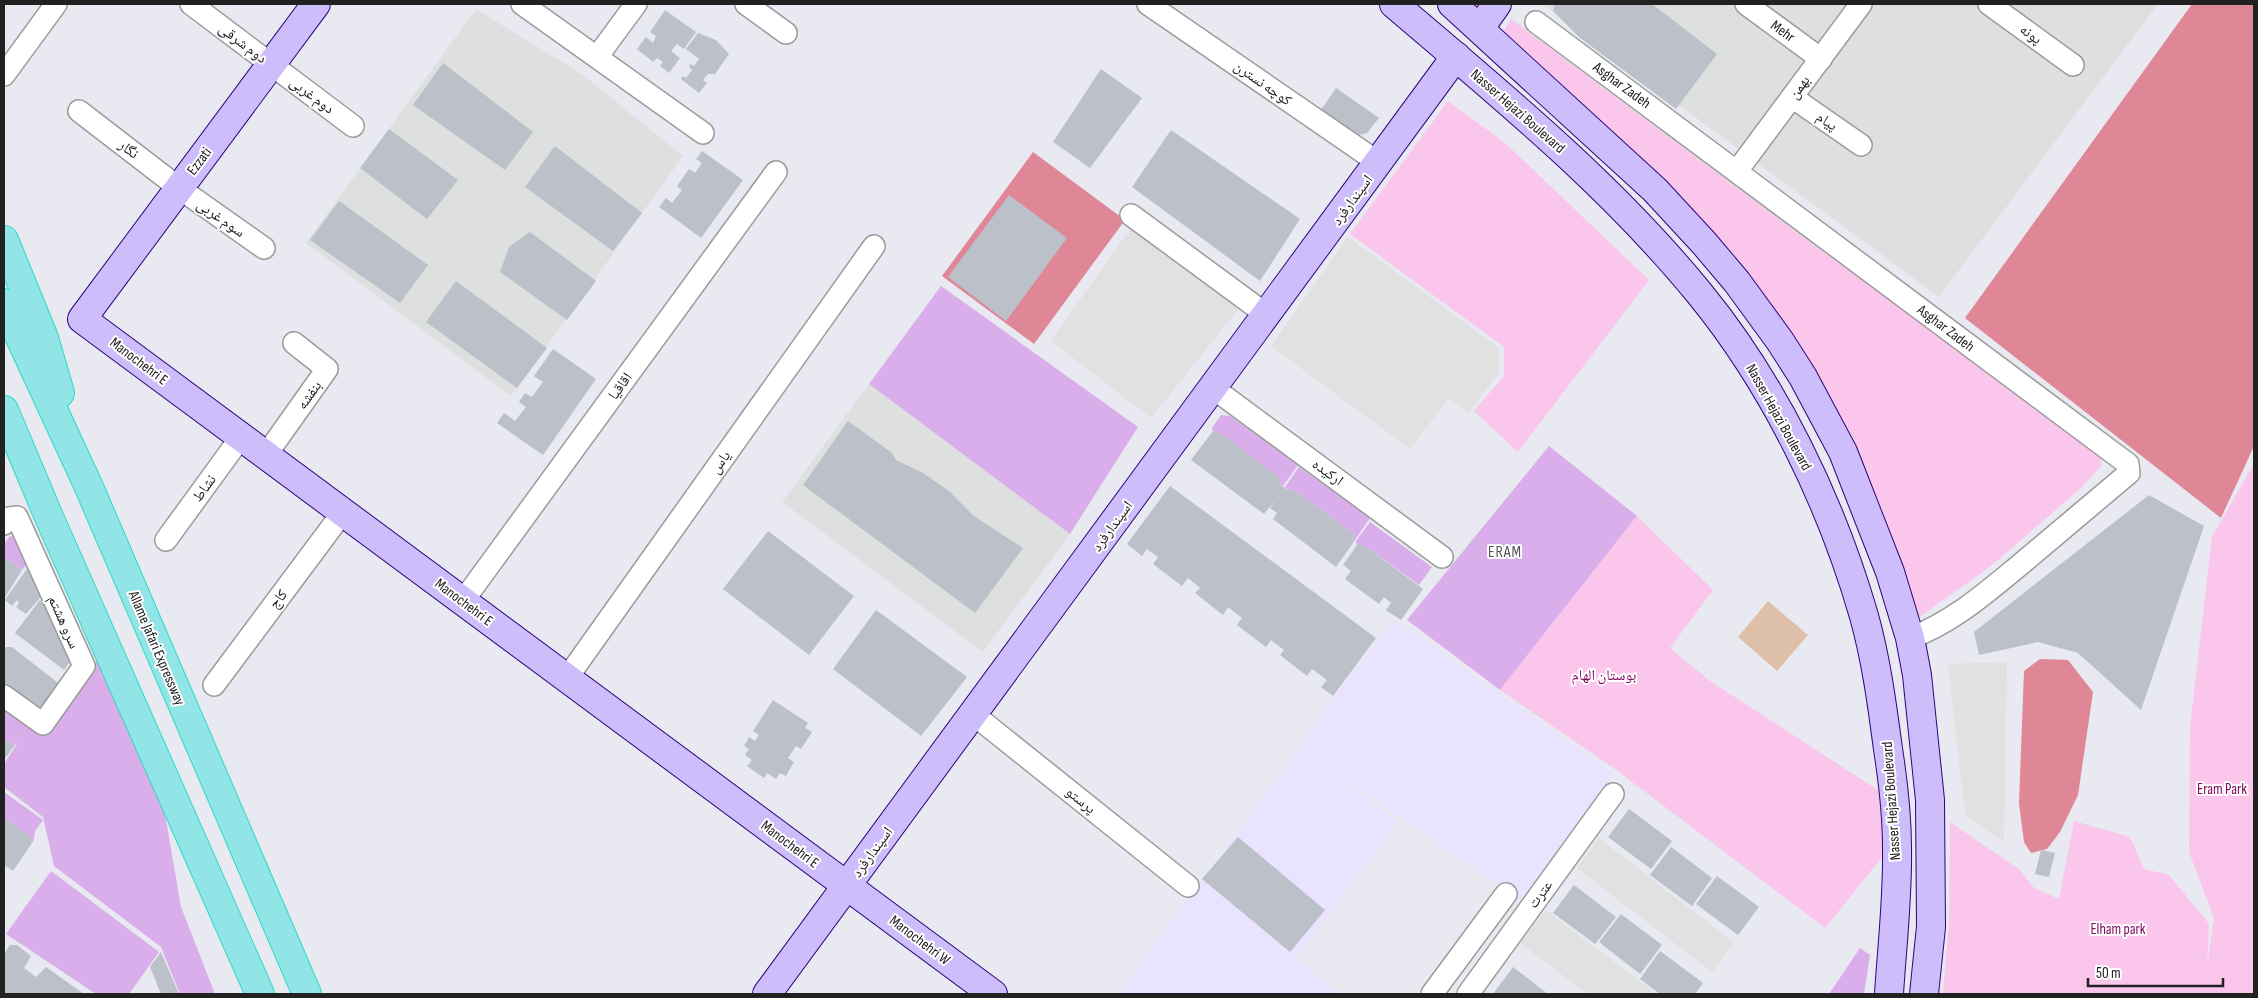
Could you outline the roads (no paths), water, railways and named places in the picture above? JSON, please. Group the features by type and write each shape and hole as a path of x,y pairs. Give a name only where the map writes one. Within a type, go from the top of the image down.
{"highway":[{"path":"4,240 44,338 88,485"},
{"name":"Allame Jafari Expressway","path":"4,303 88,485 307,994"},
{"path":"4,410 49,517 260,994"},
{"path":"4,448 49,517"},
{"path":"167,784 240,994"}],"street":[{"path":"4,75 56,4"},
{"name":"دوم شرقی","path":"191,4 271,64"},
{"name":"Ezzati","path":"82,319 316,4"},
{"path":"522,4 703,133"},
{"path":"596,57 636,4"},
{"path":"746,4 786,33"},
{"name":"کوچه نسترن","path":"1148,4 1379,163"},
{"name":"Nasser Hejazi Boulevard","path":"1394,4 1578,164 1644,229 1701,296 1747,359 1793,437 1826,508 1864,616 1881,697 1893,785 1897,847 1889,994"},
{"path":"1452,4 1655,190 1704,243 1759,311 1803,377 1843,452 1887,564 1910,638 1917,675 1930,800 1932,927 1924,994"},
{"path":"1480,28 1497,4"},
{"name":"Mehr","path":"1746,4 1821,59"},
{"name":"بهمن","path":"1737,171 1861,4"},
{"name":"پونه","path":"1988,4 2073,65"},
{"name":"Asghar Zadeh","path":"1536,22 2128,464 2129,472 2003,579 1952,618 1930,631 1910,638"},
{"name":"اسپندارفرد","path":"766,994 1456,56"},
{"name":"دوم غربی","path":"271,64 353,126"},
{"name":"پیام","path":"1792,97 1861,144"},
{"name":"نگار","path":"79,111 179,188"},
{"name":"اقاقیا","path":"463,601 776,172"},
{"name":"سوم غربی","path":"179,188 264,248"},
{"path":"1131,215 1267,315"},
{"name":"یاس","path":"567,678 874,246"},
{"name":"Manochehri E","path":"82,319 846,886"},
{"name":"بنفشه","path":"266,455 327,369 294,343"},
{"name":"ارکیده","path":"1213,388 1442,557"},
{"name":"نشاط","path":"166,540 241,437"},
{"name":"کاج","path":"214,685 343,512"},
{"name":"سرو هشتم","path":"4,696 43,724 84,666 17,517 8,520"},
{"name":"پرستو","path":"973,714 1188,886"},
{"name":"عترت","path":"1468,994 1613,794"},
{"name":"Manochehri W","path":"846,886 993,994"},
{"path":"1432,994 1506,894"}],"district":[{"name":"ERAM","path":"1505,551"}],"park label":[{"name":"بوستان الهام","path":"1604,675"},
{"name":"Eram Park","path":"2222,789"},
{"name":"Elham park","path":"2118,929"}]}
